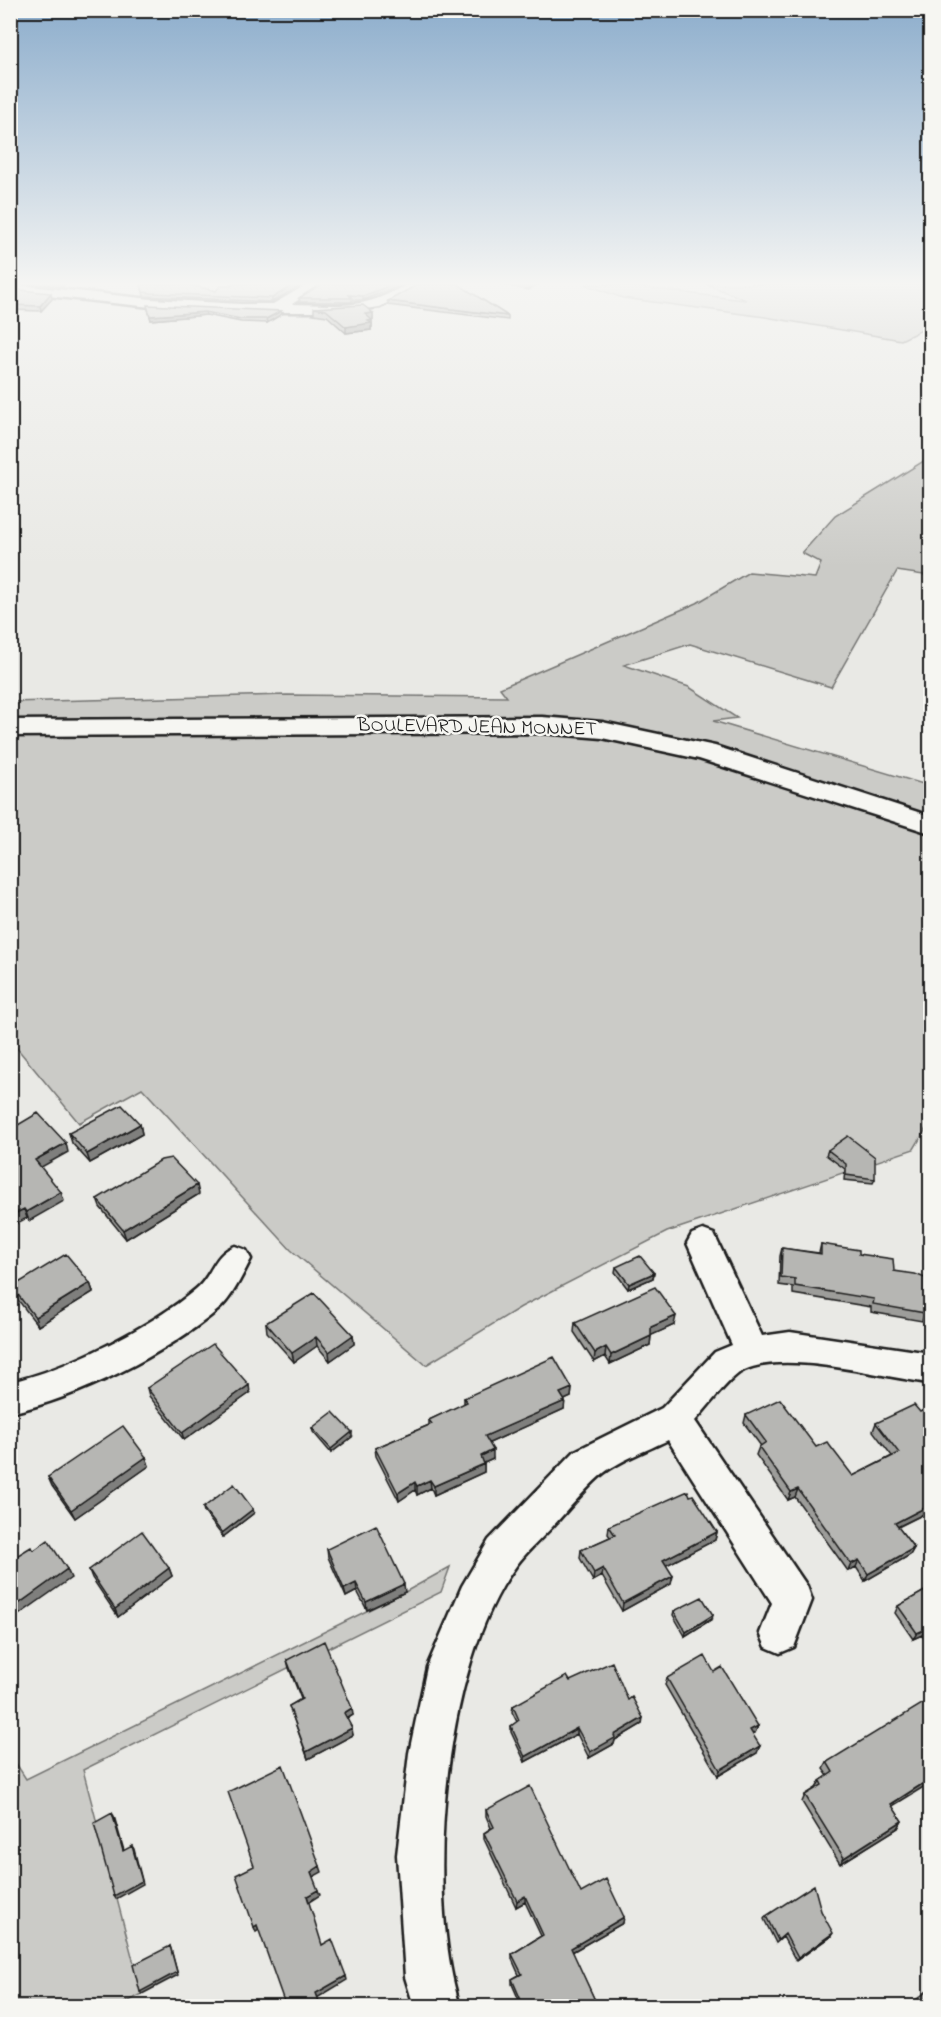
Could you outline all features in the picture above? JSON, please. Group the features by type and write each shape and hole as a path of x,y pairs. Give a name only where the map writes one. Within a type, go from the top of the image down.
{"street":[{"name":"BOULEVARD JEAN MONNET","path":"10,728 531,725 602,730 706,752 930,825"},
{"path":"703,1243 752,1352"},
{"path":"10,1398 37,1392 137,1347 209,1298 235,1259"},
{"path":"437,2007 428,1977 419,1855 430,1753 447,1667 476,1600 502,1552 588,1463 674,1419 727,1363 752,1352 790,1347 930,1368"},
{"path":"674,1419 793,1600 780,1633"}],"shaded area":[{"path":"930,457 930,576 897,571 831,687 690,644 624,665 689,687 737,718 713,721 930,786 930,1122 914,1149 667,1232 521,1307 426,1365 291,1250 142,1088 79,1123 11,1041 10,702 287,695 507,697 500,688 697,603 749,572 815,578 821,563 802,553 835,516"},
{"path":"450,1567 441,1592 83,1770 142,1994 119,2006 11,2006 10,1754 26,1779 405,1592"}],"building":[{"path":"122,1105 140,1124 87,1154 69,1133"},
{"path":"38,1113 66,1143 35,1160 61,1192 26,1212 24,1209 10,1216 10,1126 18,1125"},
{"path":"848,1136 875,1157 875,1179 846,1175 846,1164 828,1150"},
{"path":"171,1158 197,1185 123,1230 97,1199 161,1160"},
{"path":"821,1244 859,1250 859,1254 893,1259 894,1271 915,1274 930,1280 930,1308 925,1307 925,1313 873,1304 874,1299 795,1286 795,1279 781,1277 782,1248 821,1254"},
{"path":"66,1254 90,1283 35,1317 12,1287"},
{"path":"640,1256 654,1273 629,1284 616,1267"},
{"path":"655,1287 676,1316 651,1327 651,1336 611,1355 606,1347 595,1353 575,1323"},
{"path":"314,1293 353,1335 329,1352 316,1337 292,1353 266,1323"},
{"path":"213,1344 249,1385 182,1433 147,1388"},
{"path":"554,1357 572,1388 560,1393 565,1401 485,1436 493,1450 481,1456 484,1464 434,1486 430,1480 417,1486 415,1482 398,1493 375,1448 432,1424 429,1420 467,1402 464,1398"},
{"path":"780,1399 816,1447 827,1442 853,1476 899,1453 876,1423 914,1405 920,1412 930,1407 930,1505 895,1523 914,1548 868,1574 859,1560 851,1564 798,1489 791,1492 759,1447 766,1442 746,1415"},
{"path":"333,1412 352,1432 331,1449 312,1428"},
{"path":"123,1426 146,1457 71,1510 48,1477"},
{"path":"234,1484 253,1509 222,1533 203,1508"},
{"path":"688,1491 717,1532 663,1560 673,1576 623,1603 603,1568 594,1573 581,1550 615,1535 609,1526"},
{"path":"376,1525 404,1584 366,1602 356,1583 344,1589 327,1549"},
{"path":"142,1531 169,1568 115,1609 89,1570"},
{"path":"48,1540 67,1569 10,1610 10,1560 31,1547 34,1550"},
{"path":"930,1588 930,1635 926,1629 917,1633 898,1606"},
{"path":"702,1597 713,1615 686,1632 674,1611"},
{"path":"324,1641 352,1708 344,1713 352,1728 306,1752 289,1706 302,1699 287,1660"},
{"path":"705,1656 714,1672 722,1667 758,1726 750,1730 760,1746 720,1770 667,1678"},
{"path":"612,1662 628,1700 632,1697 643,1718 590,1752 577,1728 525,1757 511,1726 519,1720 513,1706 567,1676 570,1681"},
{"path":"930,1699 930,1779 891,1804 902,1821 844,1858 805,1795 822,1785 820,1781 833,1772 827,1762"},
{"path":"283,1765 320,1866 311,1872 318,1890 307,1896 322,1945 332,1939 346,1976 316,1993 321,2007 286,2007 257,1925 254,1927 236,1875 254,1866 228,1792"},
{"path":"530,1786 581,1893 606,1879 624,1917 571,1948 598,2007 524,2007 512,1979 522,1974 512,1954 543,1935 525,1896 517,1901 484,1833 494,1827 486,1810"},
{"path":"112,1813 123,1851 132,1846 142,1881 114,1896 94,1823"},
{"path":"814,1885 821,1911 833,1933 798,1958 785,1934 778,1940 766,1916"},
{"path":"170,1946 177,1972 140,1992 133,1965"},
{"path":"927,1991 930,1996 930,2007 907,2007"}]}
